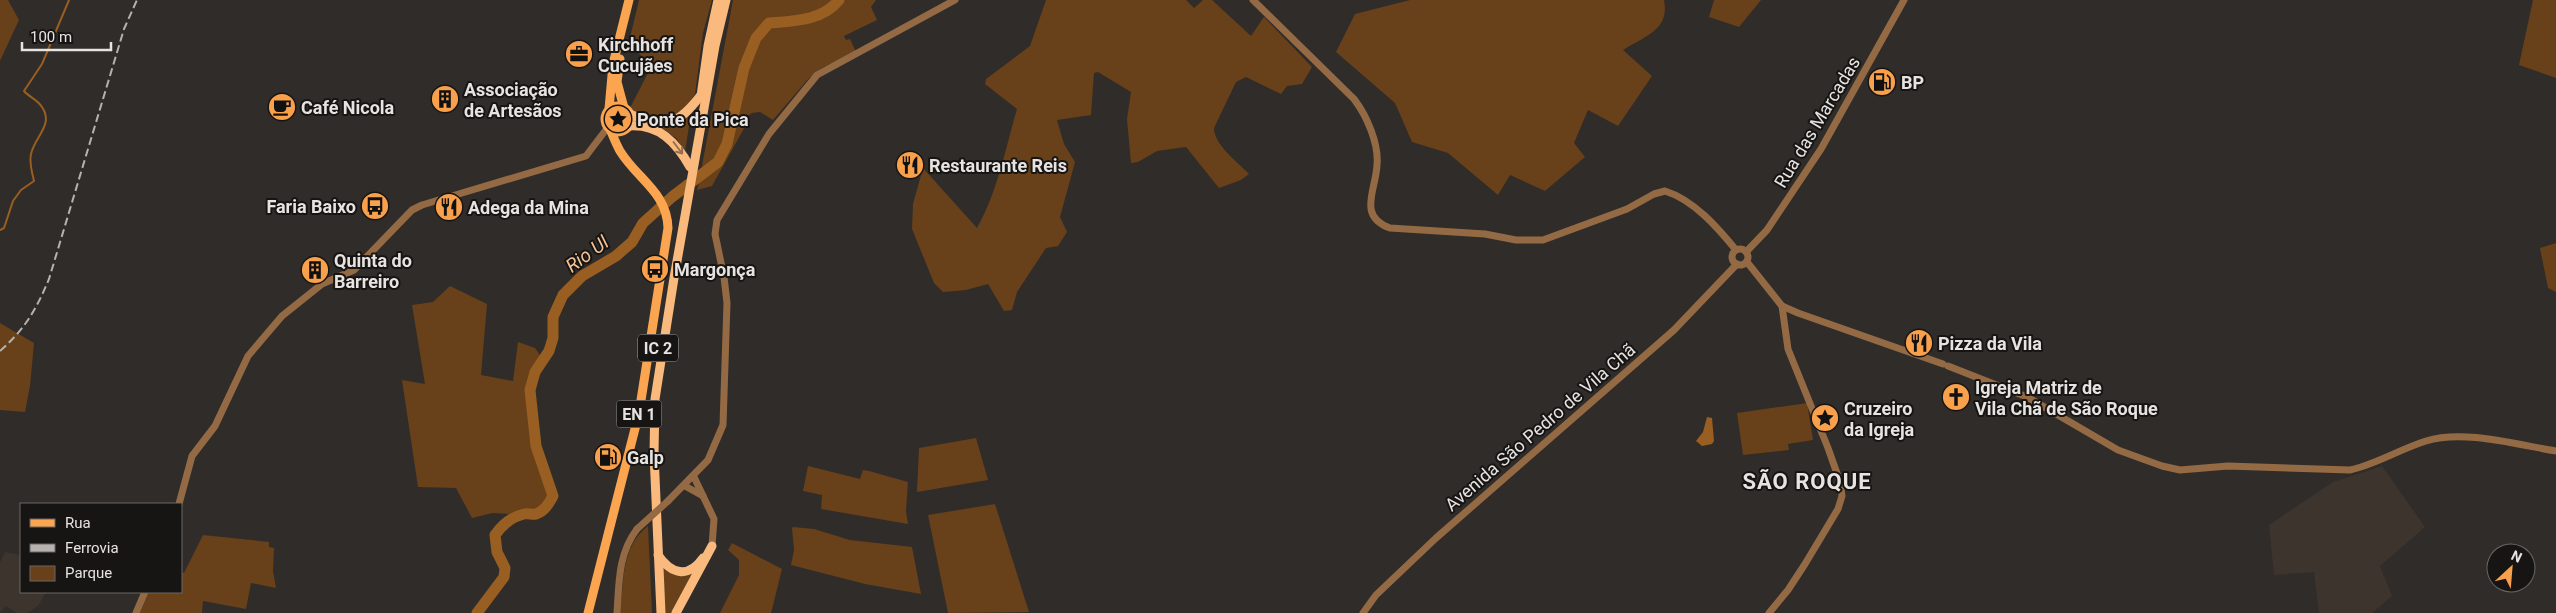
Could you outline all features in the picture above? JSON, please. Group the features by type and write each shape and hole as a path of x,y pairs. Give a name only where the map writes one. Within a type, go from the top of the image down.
{"highway":[{"name":"IC 2","path":"692,167 708,46 718,0"},
{"name":"IC 2","path":"656,613 650,492 652,397 692,167 715,46 726,0"},
{"path":"627,111 651,123 672,122 682,117 701,95"},
{"path":"626,129 648,128 668,136 678,146 692,167"},
{"name":"IC 2","path":"661,613 654,454 655,399 661,350 685,205"},
{"path":"658,555 666,566 673,571 685,572 700,562 712,546"},
{"path":"676,613 712,546"}],"main road":[{"name":"EN 1","path":"588,613 639,413 668,228 667,211 618,146 605,118 609,110 613,64 629,0"},
{"path":"618,146 626,129 627,111 619,95 618,74 635,0"},
{"path":"609,110 616,106 627,111"},
{"path":"609,128 626,129"}],"street":[{"path":"617,613 621,560 627,543 637,529 694,477 713,453 720,437 724,416 726,290 715,234 717,220 769,134 817,74 955,0"},
{"path":"1253,0 1362,109 1376,152 1377,164 1370,204 1373,217 1380,224 1390,228 1485,234 1516,240 1543,240 1618,212 1654,194 1665,191 1701,213 1736,250 1746,252 1747,262 1782,306 1788,349 1840,482 1842,496 1838,509 1801,571 1769,613"},
{"name":"Rua das Marcadas","path":"1746,252 1767,230 1816,156 1904,0"},
{"path":"179,503 192,456 214,426 248,356 282,316 322,284 354,270 404,217 417,208 586,156 609,128"},
{"path":"1736,250 1733,257 1737,264 1747,262"},
{"name":"Avenida São Pedro de Vila Chã","path":"1363,613 1376,595 1436,538 1674,330 1724,280 1737,264"},
{"path":"1782,306 1946,365 2027,397 2118,450 2162,466 2180,470 2228,466 2338,472 2363,467 2425,441 2448,437 2476,438 2556,452"},
{"path":"1785,320 1798,313"},
{"path":"694,477 714,519 712,546"},
{"path":"685,486 703,496"},
{"path":"136,613 145,593"}],"shaded area":[{"path":"1707,417 1712,418 1714,441 1712,444 1702,446 1696,441 1703,432"},
{"path":"2382,466 2425,527 2380,566 2392,596 2372,613 2319,613 2314,572 2274,575 2269,525 2333,482"},
{"path":"5,552 20,555 20,593 45,593 38,606 27,613 17,613 6,606 0,613 0,563"}],"green space":[{"path":"0,0 8,0 19,20 0,61"},
{"path":"639,0 712,0 703,33 695,94 684,111 666,121 640,116 630,108 651,67 629,42"},
{"path":"733,0 834,0 812,14 795,18 768,20 753,37 723,148 715,161 701,171"},
{"path":"841,0 876,0 871,7 877,20 844,36 846,40 850,39 856,52 822,68 809,78 773,120 760,112 752,113 746,117 747,123 712,186 697,190 702,178 717,164 726,148 733,130 749,59 761,34 774,24 791,24 813,20 831,10"},
{"path":"1046,0 1186,0 1194,8 1203,0 1212,0 1251,36 1264,17 1312,67 1302,84 1287,86 1281,94 1246,77 1236,82 1214,128 1222,147 1249,174 1241,180 1219,188 1186,147 1157,151 1138,162 1131,163 1127,119 1131,92 1098,72 1094,73 1091,115 1057,120 1064,144 1075,162 1060,217 1067,232 1058,246 1046,248 1017,292 1012,310 1004,311 988,284 966,290 943,292 934,283 912,229 913,204 923,168 977,228 996,184 1017,109 985,84 986,79 1030,46"},
{"path":"1410,0 1664,0 1665,10 1663,18 1654,31 1623,50 1652,76 1618,126 1588,110 1574,143 1585,157 1545,191 1510,175 1498,195 1448,153 1412,142 1395,103 1336,52 1355,14"},
{"path":"1714,0 1761,0 1739,27 1709,17"},
{"path":"2533,0 2556,0 2556,78 2519,65"},
{"path":"618,111 624,114 627,120 624,126 618,129 612,126 609,120 612,114"},
{"path":"691,113 685,152 676,138 661,128 674,126"},
{"path":"2556,243 2556,292 2548,288 2540,248"},
{"path":"450,286 487,304 481,375 513,381 518,342 535,348 542,358 528,379 528,399 535,451 551,495 539,510 511,514 492,513 472,518 456,488 418,487 402,380 425,384 412,305 433,302"},
{"path":"0,323 34,343 30,386 25,412 0,410"},
{"path":"1807,403 1813,440 1788,444 1789,450 1743,455 1737,413"},
{"path":"976,438 988,480 917,492 919,448"},
{"path":"808,466 860,479 863,470 908,482 906,511 908,524 821,509 822,495 803,491"},
{"path":"995,504 1029,612 948,613 928,515"},
{"path":"648,526 652,613 620,613 623,577 628,554 639,534"},
{"path":"793,527 814,529 850,540 912,547 921,594 865,584 791,565 794,550"},
{"path":"203,535 269,542 269,547 274,548 273,571 276,588 251,583 246,609 203,601 202,613 140,613 149,593 182,593 182,572 184,573"},
{"path":"732,543 782,569 771,613 720,613 739,575 739,560 728,550"},
{"path":"662,568 672,573 696,570 674,613 664,613"}],"waterway":[{"path":"0,230 4,228 13,201 21,190 34,181 31,154 43,130 46,119 40,104 24,91 42,64 69,0"},
{"name":"Rio Ul","path":"477,613 504,577 505,568 497,552 495,535 511,519 519,515 536,514 542,511 553,496 536,446 530,390 535,372 549,351 553,338 553,317 563,295 582,276 616,256 632,242 643,223 672,197 718,162 727,144 744,68 756,38 769,23 807,19 824,12 839,0"}],"railway":[{"path":"0,351 29,318 49,279 124,29 137,0"}],"place":[{"name":"Kirchhoff Cucujães","path":"579,54"},
{"name":"BP","path":"1882,82"},
{"name":"Associação de Artesãos","path":"445,99"},
{"name":"Café Nicola","path":"282,107"},
{"name":"Ponte da Pica","path":"618,119"},
{"name":"Restaurante Reis","path":"910,165"},
{"name":"Faria Baixo","path":"375,206"},
{"name":"Adega da Mina","path":"449,207"},
{"name":"Margonça","path":"655,269"},
{"name":"Quinta do Barreiro","path":"315,270"},
{"name":"Pizza da Vila","path":"1919,343"},
{"name":"Igreja Matriz de Vila Chã de São Roque","path":"1956,397"},
{"name":"Cruzeiro da Igreja","path":"1825,418"},
{"name":"Galp","path":"608,457"}],"district":[{"name":"SÃO ROQUE","path":"1807,481"}]}
